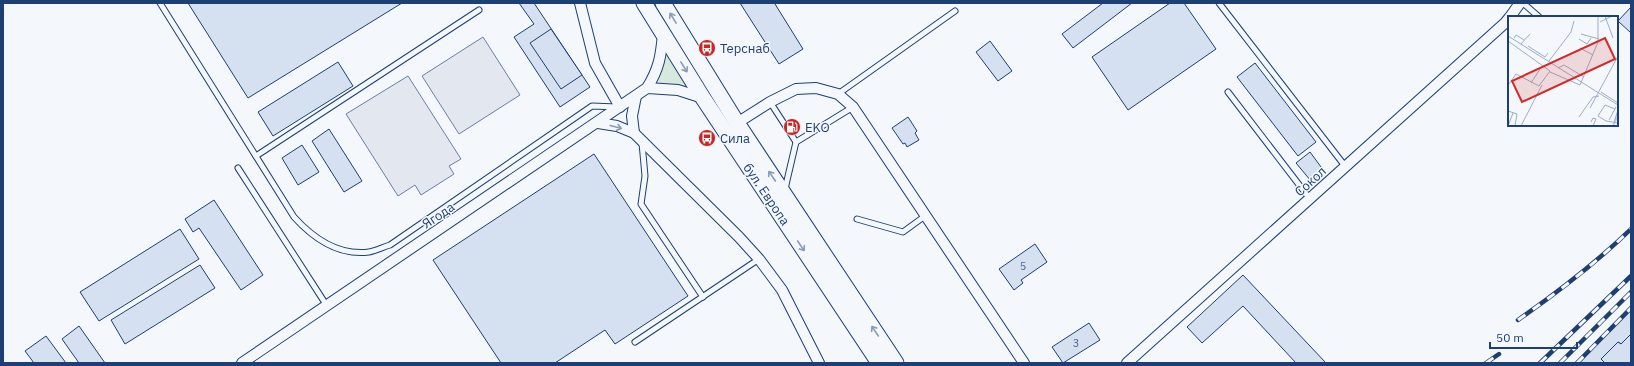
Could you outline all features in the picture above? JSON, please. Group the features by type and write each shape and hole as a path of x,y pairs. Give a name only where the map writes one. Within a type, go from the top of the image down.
{"main road":[{"name":"бул. Европа","path":"644,3 703,98 879,363"},
{"name":"бул. Европа","path":"663,3 737,123 896,363"}],"street":[{"path":"580,3 595,63 620,107"},
{"name":"Сокол","path":"1510,16 1520,3"},
{"name":"Сокол","path":"1127,363 1505,23 1508,18"},
{"path":"663,34 661,56 656,74 648,88 678,90 703,98"},
{"name":"Ягода","path":"242,363 648,88"},
{"path":"737,123 770,102 796,89 816,88 838,94 853,107 1024,363"},
{"path":"634,133 632,116 636,96"},
{"path":"598,123 617,126 634,133 739,236 759,259 782,290 819,363"}],"lane":[{"path":"160,3 294,217 306,230 321,241 337,248 353,252 369,252 390,245 592,106 620,107"},
{"path":"1219,3 1346,166"},
{"path":"1523,3 1537,16"},
{"path":"256,156 479,10"},
{"path":"838,94 955,11"},
{"path":"1228,92 1310,199"},
{"path":"770,102 796,142"},
{"path":"784,193 796,142 853,107"},
{"path":"642,141 645,176 641,204 703,296"},
{"path":"238,168 327,306"},
{"path":"857,219 903,232 925,216"},
{"path":"635,342 759,259"}],"shaded area":[{"path":"663,34 703,98 648,88"},
{"path":"483,37 520,95 459,134 422,76"},
{"path":"408,76 461,159 449,166 454,174 421,195 415,185 398,196 346,114"}],"building":[{"path":"188,3 402,3 248,98"},
{"path":"519,3 534,3 590,87 560,107 514,37 534,24"},
{"path":"740,3 776,3 775,4 803,49 779,64"},
{"path":"1103,3 1132,3 1073,48 1062,34"},
{"path":"1170,3 1184,3 1216,49 1128,110 1092,57"},
{"path":"1631,7 1631,33 1618,21"},
{"path":"551,29 582,75 561,89 530,43"},
{"path":"990,41 1012,71 998,81 976,52"},
{"path":"338,62 353,86 273,136 258,112"},
{"path":"1255,63 1316,142 1298,156 1237,77"},
{"path":"908,117 917,131 915,133 919,140 907,147 905,143 903,144 892,128"},
{"path":"329,129 362,181 344,192 312,141"},
{"path":"302,145 319,172 298,185 282,158"},
{"path":"1310,152 1324,171 1311,181 1296,163"},
{"path":"594,154 688,296 615,344 605,330 555,363 501,363 433,260"},
{"path":"214,200 263,275 241,290 199,228 193,232 185,219"},
{"path":"180,229 199,259 99,321 80,292"},
{"path":"1035,244 1047,262 1021,280 1023,283 1014,290 999,269"},
{"path":"200,265 215,288 125,344 111,320"},
{"path":"1243,275 1326,363 1296,363 1243,306 1202,343 1187,327"},
{"path":"1631,310 1631,334 1621,344 1618,342 1601,359 1604,362 1579,363"},
{"path":"1089,323 1100,340 1063,363 1052,347"},
{"path":"79,326 105,363 79,363 62,339"},
{"path":"1631,334 1631,363 1603,363 1604,362 1601,359 1618,342 1621,344"},
{"path":"46,336 66,363 34,363 25,351"}],"railway":[{"path":"1518,320 1576,277 1631,229"},
{"path":"1540,363 1631,276"},
{"path":"1560,363 1631,292"},
{"path":"1577,363 1631,308"},
{"path":"1486,363 1499,354"}],"place":[{"name":"Терснаб","path":"707,48"},
{"name":"EKO","path":"792,127"},
{"name":"Сила","path":"707,138"}]}
